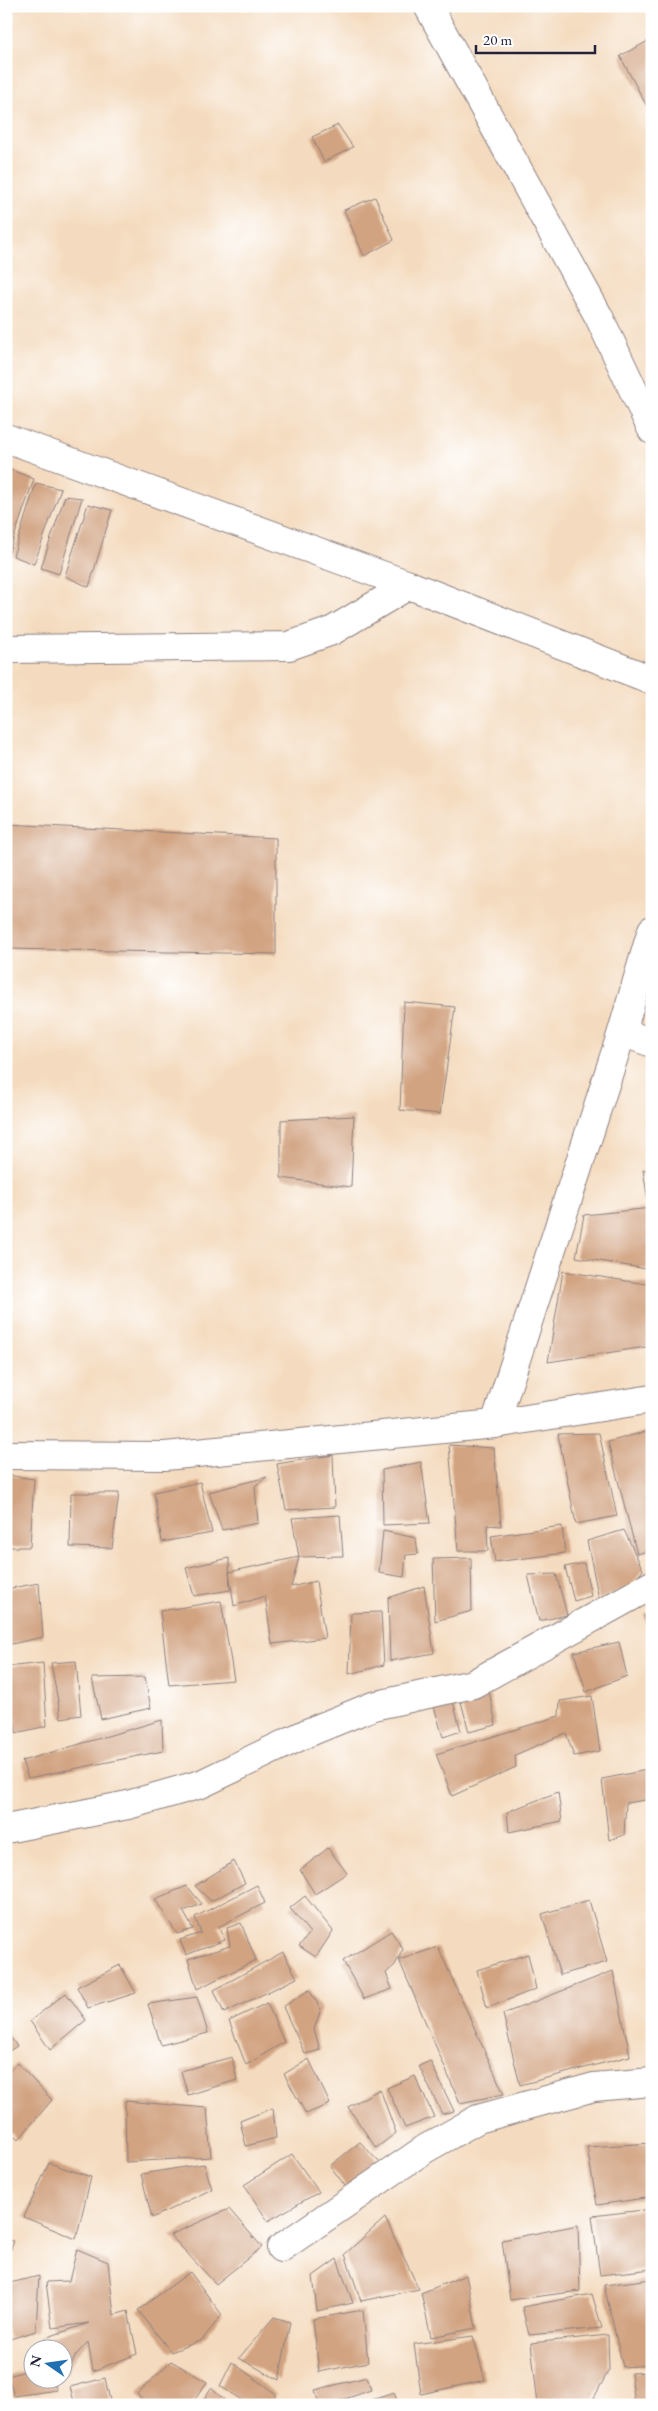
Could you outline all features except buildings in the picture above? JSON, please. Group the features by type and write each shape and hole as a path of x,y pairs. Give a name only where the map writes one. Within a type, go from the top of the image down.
{"street":[{"path":"428,6 599,317 652,430"},
{"path":"6,438 409,585 652,680"},
{"path":"6,649 289,646 332,631 409,585"},
{"path":"494,1424 622,1032 652,930"},
{"path":"622,1032 652,1043"},
{"path":"6,1455 165,1456 494,1424 652,1399"},
{"path":"6,1828 128,1805 201,1784 307,1733 373,1706 473,1684 652,1585"},
{"path":"281,2248 426,2149 478,2119 594,2087 652,2082"}]}
